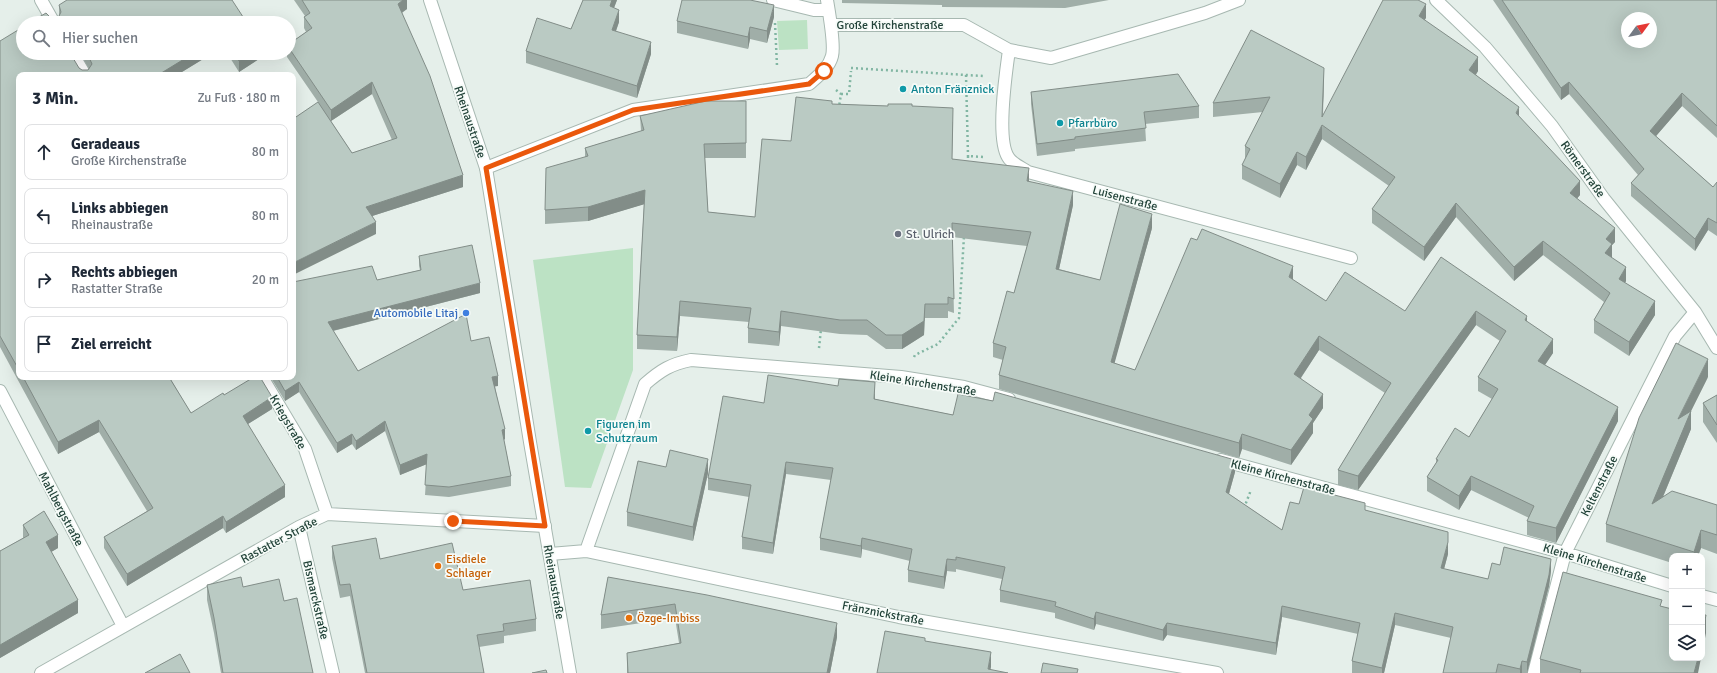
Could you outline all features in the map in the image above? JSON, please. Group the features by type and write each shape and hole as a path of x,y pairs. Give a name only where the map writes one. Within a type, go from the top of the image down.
{"street":[{"path":"41,0 50,16"},
{"name":"Rheinaustraße","path":"430,0 486,168 570,673"},
{"name":"Große Kirchenstraße","path":"832,55 831,25 964,25 1009,50 1051,58 1205,13 1240,0"},
{"name":"Römerstraße","path":"1436,0 1485,47 1552,126 1604,199 1695,312 1717,348"},
{"path":"776,1 814,10 828,5 831,25"},
{"path":"1008,158 1003,137 1005,77 1009,50"},
{"path":"486,168 633,110 809,84 824,71 832,55"},
{"path":"76,60 83,72"},
{"name":"Luisenstraße","path":"1008,158 1028,172 1351,258"},
{"name":"Keltenstraße","path":"1534,673 1565,553 1675,336 1695,312"},
{"name":"Kleine Kirchenstraße","path":"586,551 645,384 659,371 674,364 691,360 902,377 964,387 1018,402"},
{"name":"Kriegstraße","path":"264,380 305,449 327,514"},
{"name":"Mahlbergstraße","path":"0,391 123,626"},
{"name":"Kleine Kirchenstraße","path":"1206,456 1565,553 1669,585"},
{"name":"Rastatter Straße","path":"41,673 299,527 327,514 545,526"},
{"name":"Bismarckstraße","path":"299,527 333,673"},
{"name":"Fränznickstraße","path":"550,554 586,551 899,617 1217,673"},
{"path":"1705,597 1717,600"}],"path":[{"path":"776,1 775,20 778,89"},
{"path":"832,55 851,69 1005,77"},
{"path":"819,75 840,94 849,94 851,69"},
{"path":"966,75 968,164"},
{"path":"839,110 840,94"},
{"path":"968,156 1008,158"},
{"path":"902,377 915,355 938,344 959,318 964,233"},
{"path":"818,370 822,322"},
{"path":"1243,511 1258,471"}],"green space":[{"path":"807,20 808,49 779,50 777,21"},
{"path":"633,248 633,370 591,488 565,487 533,260"}],"building":[{"path":"67,0 232,0 242,16 59,16 61,12 59,5"},
{"path":"302,0 403,0 398,4 430,76 463,175 366,207 376,222 296,262 296,117 318,102 352,153 397,138 372,82 331,110 296,58 296,39 312,28 304,17 310,13"},
{"path":"583,0 612,0 610,6 619,10 612,30 651,42 637,86 526,51 537,18 571,29"},
{"path":"682,0 750,0 774,5 767,31 750,27 748,37 677,21"},
{"path":"1383,0 1418,0 1426,4 1419,16 1478,57 1469,70 1519,107 1516,113 1580,181 1570,193 1615,228 1606,239 1612,244 1605,253 1626,267 1619,279 1655,301 1629,342 1594,320 1610,293 1543,241 1514,267 1456,203 1424,247 1372,209 1395,177 1322,125 1306,157 1297,152 1280,184 1242,165 1250,149 1245,146 1270,97 1213,103 1251,30 1324,68 1322,117"},
{"path":"1502,0 1717,0 1717,126 1682,93 1650,131 1713,187 1717,182 1717,223 1708,218 1695,239 1631,183 1644,169 1569,82 1561,88"},
{"path":"46,13 49,16 41,16"},
{"path":"16,31 16,60 74,60 82,70 88,70 92,64 90,60 183,60 163,72 16,72 16,365 0,336 0,41"},
{"path":"1178,74 1199,106 1144,112 1146,128 1075,137 1075,139 1037,144 1031,92"},
{"path":"796,97 832,101 832,104 888,106 888,104 912,104 912,106 953,108 952,159 1029,168 1027,181 1073,191 1056,269 1100,280 1120,204 1152,214 1111,362 1135,370 1191,238 1197,240 1202,229 1293,266 1289,277 1326,301 1345,272 1405,311 1441,257 1527,316 1525,320 1553,339 1538,361 1618,407 1556,528 1527,521 1534,506 1471,476 1459,496 1427,477 1455,428 1469,437 1498,389 1478,377 1506,331 1476,311 1358,476 1338,470 1391,383 1319,336 1294,374 1323,394 1309,415 1313,419 1291,450 1242,434 1239,443 999,375 1006,347 993,343 1007,291 1014,293 1031,232 952,223 954,299 948,297 948,304 925,304 924,321 902,335 886,335 867,320 840,320 781,311 779,332 748,328 751,308 680,301 677,337 637,335 645,190 588,207 545,210 546,168 588,156 585,148 644,130 640,116 706,101 746,101 746,143 704,144 708,212 755,217 762,139 791,141"},
{"path":"472,245 480,283 328,322 358,371 466,314 471,341 489,337 498,376 492,377 505,429 502,430 511,476 449,487 425,485 427,454 400,465 385,421 356,441 352,434 337,443 299,382 285,391 279,380 296,380 296,281 372,266 377,280 421,270 419,256"},
{"path":"1676,343 1708,359 1678,419 1691,411 1652,504 1672,491 1717,505 1717,535 1701,530 1694,552 1606,524 1639,418"},
{"path":"768,375 838,386 839,379 875,382 874,399 953,415 958,394 993,401 995,392 1235,460 1226,492 1282,530 1290,502 1299,504 1304,487 1365,503 1365,510 1448,532 1448,542 1441,568 1488,579 1492,563 1500,565 1504,547 1551,559 1549,575 1527,662 1522,661 1520,669 1498,664 1496,673 1443,673 1453,627 1395,613 1382,668 1352,661 1360,623 1282,606 1276,643 1167,623 1163,630 1096,612 1094,619 1055,606 1056,602 1000,590 1005,567 956,557 956,560 947,559 944,577 908,570 912,549 862,538 861,546 820,538 833,468 786,462 773,543 742,537 751,485 708,478 723,396 764,403"},
{"path":"25,380 171,380 191,413 223,393 224,395 249,380 262,380 272,397 243,416 285,485 226,522 223,516 127,574 104,537 153,508 99,420 58,442"},
{"path":"1717,395 1717,425 1703,403"},
{"path":"670,450 708,459 693,527 627,512 638,461 666,467"},
{"path":"44,511 58,535 46,542 78,600 0,645 0,551 29,535 23,525"},
{"path":"376,538 380,559 452,543 463,590 530,580 536,619 503,624 504,631 477,635 484,673 367,673 350,584 340,585 332,546"},
{"path":"1563,572 1662,600 1660,606 1669,608 1669,661 1697,661 1694,673 1580,673 1581,670 1540,659"},
{"path":"241,577 243,587 279,579 284,601 297,598 313,673 223,673 207,585"},
{"path":"608,577 707,595 837,623 827,673 628,673 627,653 681,643 675,604 601,615"},
{"path":"885,631 925,638 925,641 991,652 988,669 1008,673 877,673"},
{"path":"180,654 190,673 145,673"},
{"path":"1043,663 1078,669 1077,673 1041,673"},
{"path":"546,670 547,673 532,673"}],"place":[{"name":"Anton Fränznick","path":"903,89"},
{"name":"Pfarrbüro","path":"1060,123"},
{"name":"St. Ulrich","path":"898,234"},
{"name":"Automobile Litaj","path":"466,313"},
{"name":"Figuren im Schutzraum","path":"588,431"},
{"name":"Eisdiele Schlager","path":"438,566"},
{"name":"Özge-Imbiss","path":"629,618"}],"route":[{"path":"453,521 545,526 486,168 633,110 809,84 824,71"}]}
